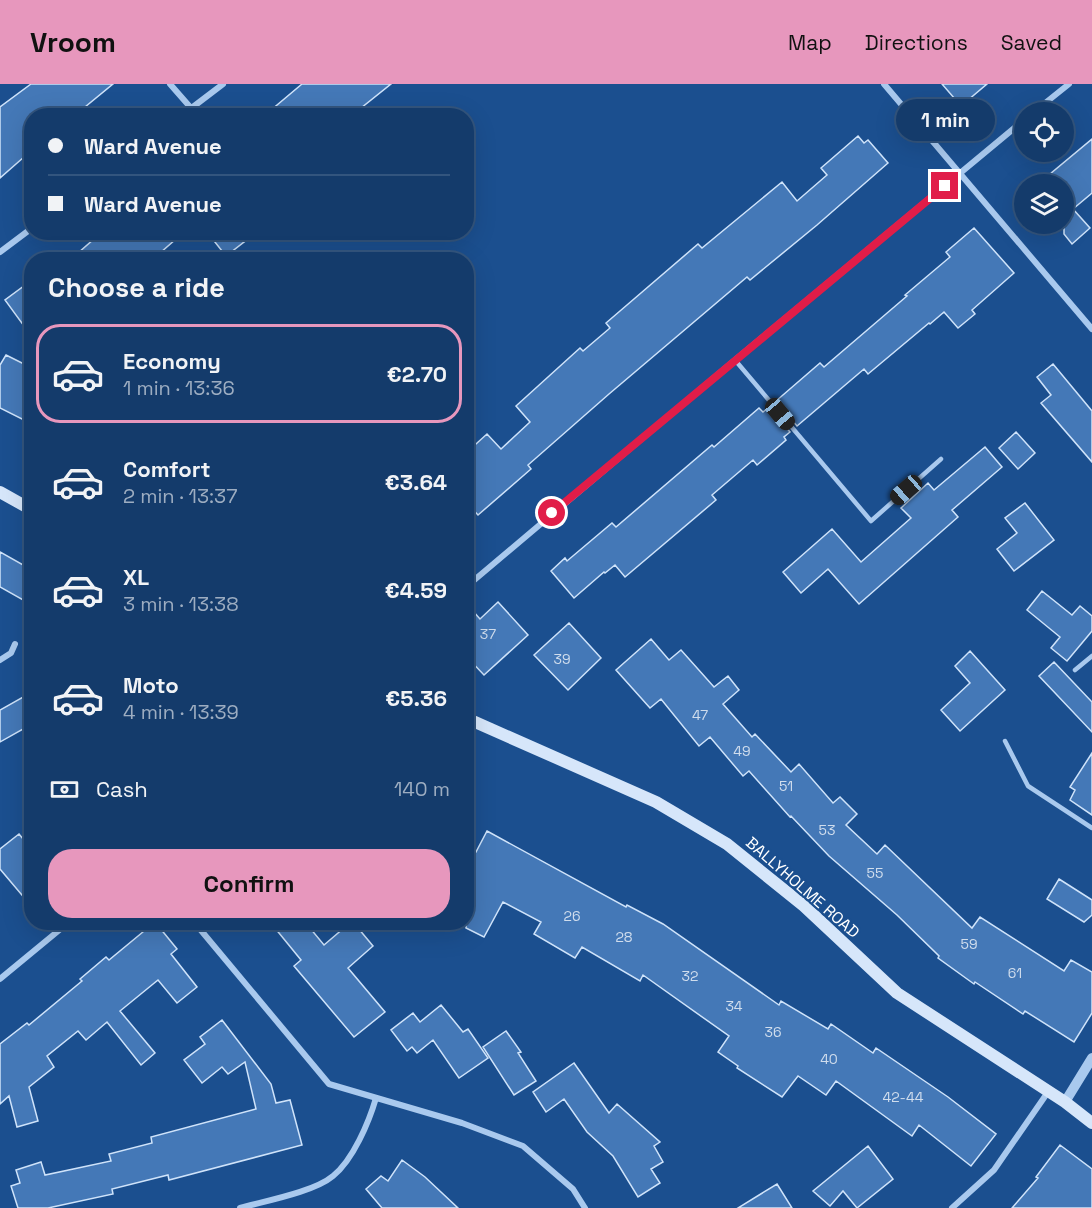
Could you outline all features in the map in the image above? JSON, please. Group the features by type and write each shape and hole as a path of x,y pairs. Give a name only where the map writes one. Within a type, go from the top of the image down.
{"main road":[{"path":"0,492 24,506"},
{"name":"BALLYHOLME ROAD","path":"474,722 656,802 727,844 804,906 897,993 1065,1102 1092,1123"}],"street":[{"path":"170,84 191,108 223,84"},
{"path":"884,84 1092,329"},
{"path":"1046,102 1069,84"},
{"path":"474,580 1014,128"},
{"path":"0,252 24,234"},
{"path":"0,660 11,653 15,644"},
{"path":"0,979 59,930"},
{"path":"201,930 330,1084 462,1123 523,1146 573,1189 585,1208"},
{"path":"1065,1102 1092,1058"},
{"path":"952,1208 994,1170 1048,1092"},
{"path":"240,1208 302,1191 333,1176 352,1153 376,1098"}],"lane":[{"path":"735,360 871,521 941,459"},
{"path":"1075,670 1092,656"},
{"path":"1005,741 1028,786 1092,828"}],"building":[{"path":"31,84 113,84 84,108 24,108 24,157 0,178 0,107"},
{"path":"302,84 391,84 361,108 274,108"},
{"path":"942,84 987,84 961,106"},
{"path":"858,136 864,143 868,140 888,163 817,225 750,280 747,277 609,394 528,465 531,469 478,515 474,511 474,446 487,434 501,449 530,422 516,406 580,348 583,351 610,328 606,323 698,244 702,248 782,182 797,201 827,175 821,168"},
{"path":"1092,139 1092,193 1074,208 1074,174 1050,174 1064,162 1074,162 1074,154"},
{"path":"1074,210 1090,228 1072,244 1064,234 1074,234"},
{"path":"974,228 1014,273 972,310 975,314 958,328 944,312 868,374 864,369 797,426 776,401 820,363 824,367 907,296 905,295 950,257 946,252"},
{"path":"93,240 175,240 161,252 79,252"},
{"path":"213,240 247,240 231,252 223,252"},
{"path":"24,286 24,326 5,300"},
{"path":"6,355 24,364 24,420 0,408 0,365"},
{"path":"1053,364 1092,411 1092,462 1041,403 1051,395 1037,377"},
{"path":"769,407 790,432 784,437 786,440 757,465 753,460 712,495 716,500 625,577 615,565 574,598 551,571 565,558 567,561 612,523 616,527 759,408 763,412"},
{"path":"1016,432 1035,453 1018,469 999,448"},
{"path":"985,447 1002,467 952,510 958,517 859,604 828,569 801,593 783,572 832,529 861,562 911,518 901,508 928,483 934,490"},
{"path":"1025,503 1054,540 1014,571 997,549 1017,533 1005,518"},
{"path":"0,552 24,566 24,600 0,587"},
{"path":"1042,591 1072,615 1080,606 1092,616 1092,631 1067,661 1051,648 1060,637 1027,610"},
{"path":"498,602 528,635 484,675 474,664 474,612 480,619"},
{"path":"569,623 601,658 568,690 534,655"},
{"path":"651,639 669,660 681,650 714,687 728,676 739,690 723,704 752,737 755,734 791,772 799,764 833,803 840,797 857,814 846,825 877,854 885,845 972,928 980,917 1064,971 1071,960 1092,972 1092,1013 1074,1042 1025,1011 1023,1014 975,982 974,984 938,958 939,956 897,915 829,856 749,771 743,776 710,737 699,746 661,699 650,708 616,670"},
{"path":"970,651 1005,690 960,731 941,710 970,683 955,666"},
{"path":"1054,662 1092,702 1092,732 1039,676"},
{"path":"24,696 24,728 0,742 0,710"},
{"path":"1092,753 1092,815 1070,800 1075,790 1070,787"},
{"path":"487,831 626,907 627,905 663,924 779,1005 781,1001 828,1029 831,1024 873,1053 876,1048 948,1097 996,1134 971,1166 919,1125 912,1136 836,1081 826,1095 798,1076 782,1097 737,1068 738,1066 718,1052 729,1036 643,975 640,981 582,947 575,958 534,934 541,922 503,902 484,937 470,930 474,930 474,851 476,852"},
{"path":"19,834 24,840 24,898 0,869 0,849"},
{"path":"1059,879 1092,900 1092,915 1084,922 1047,899"},
{"path":"145,930 162,930 177,949 171,954 197,987 177,1003 158,980 120,1011 155,1053 141,1065 107,1022 86,1040 78,1031 47,1056 54,1067 29,1087 38,1121 17,1127 9,1096 0,1104 0,1044 27,1023 29,1025 82,981 80,979 106,957 109,960"},
{"path":"277,930 312,930 324,945 342,930 360,930 373,946 348,968 385,1012 354,1037 294,966 301,960"},
{"path":"441,1005 463,1032 468,1029 488,1058 459,1078 433,1040 417,1053 412,1047 407,1051 391,1030 413,1013 420,1022"},
{"path":"222,1020 271,1084 276,1103 290,1100 302,1145 169,1180 168,1175 112,1189 113,1194 48,1208 18,1208 11,1186 20,1183 16,1170 41,1162 45,1175 111,1161 109,1154 152,1143 151,1137 256,1109 245,1062 228,1074 222,1067 202,1083 184,1060 205,1044 200,1037"},
{"path":"506,1031 521,1052 518,1053 536,1081 514,1095 483,1047"},
{"path":"574,1063 609,1113 617,1104 660,1142 654,1146 663,1162 651,1169 660,1183 638,1197 613,1156 587,1132 564,1099 546,1112 533,1092"},
{"path":"1060,1145 1092,1169 1092,1208 1012,1208 1038,1178 1036,1177"},
{"path":"868,1146 893,1179 857,1208 843,1191 830,1206 813,1191"},
{"path":"402,1160 425,1177 458,1208 382,1208 366,1189 381,1176 388,1181"},
{"path":"777,1184 792,1208 738,1208"}],"route":[{"path":"552,513 945,186"}]}
